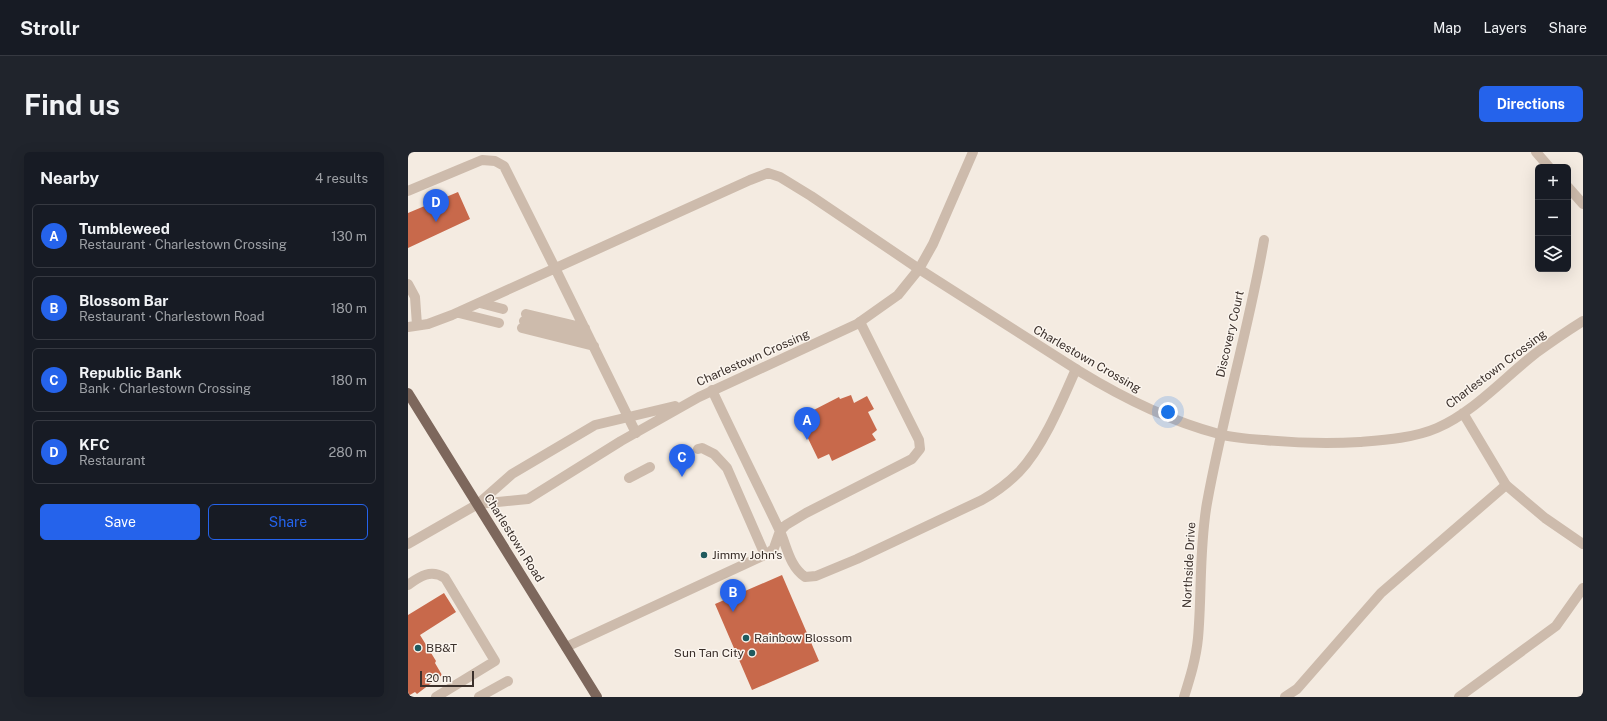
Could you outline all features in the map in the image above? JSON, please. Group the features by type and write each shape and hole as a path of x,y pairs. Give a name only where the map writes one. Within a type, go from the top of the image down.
{"main road":[{"name":"Charlestown Road","path":"408,393 597,697"}],"street":[{"path":"408,284 415,297 412,326 428,324 480,303 768,173 780,177 811,196 919,269 934,244 973,152"},
{"path":"1536,152 1546,164"},
{"path":"408,191 482,160 495,161 504,166 636,433"},
{"path":"1571,191 1583,204"},
{"name":"Discovery Court","path":"1220,434 1264,240"},
{"name":"Charlestown Crossing","path":"478,504 528,499 590,459 712,390 836,335 860,322 898,295 919,269 1102,385 1151,410 1176,420 1220,434 1250,439 1298,443 1341,443 1383,440 1422,433 1438,427 1463,413 1537,352 1583,321"},
{"path":"480,303 501,316"},
{"path":"468,308 501,316"},
{"path":"459,312 501,316"},
{"path":"589,337 524,321 589,337"},
{"path":"566,647 765,555 774,548 780,531 786,525 806,513 912,459 920,449 919,440 860,322"},
{"path":"712,390 780,531 794,566 798,572 805,577 816,576 857,559 998,491 1024,466 1047,431 1076,369"},
{"name":"Charlestown Crossing","path":"478,504 512,474 595,425 691,402"},
{"path":"1463,413 1506,485 1545,518 1583,544"},
{"name":"Northside Drive","path":"1184,697 1192,671 1198,640 1203,535 1220,434"},
{"path":"698,449 702,448 714,454 727,468 765,555"},
{"path":"629,478 650,467"},
{"path":"1285,697 1297,689 1381,593 1506,485"},
{"path":"408,544 478,504"},
{"path":"408,584 420,576 430,573 439,574 448,582 496,661 436,697"},
{"path":"1459,697 1556,626 1583,588"},
{"path":"479,697 508,681"}],"building":[{"path":"458,192 470,219 408,248 408,213"},
{"path":"851,395 854,403 867,396 874,409 868,412 877,430 872,434 876,440 832,461 829,454 818,459 802,426 808,422 804,415 839,397 840,399"},
{"path":"782,575 819,661 752,690 715,604"},
{"name":"BB&T","path":"444,593 456,612 420,635 436,661 435,663 442,675 417,694 415,692 408,696 408,615"}],"place":[{"name":"KFC","path":"436,222"},
{"name":"Tumbleweed","path":"807,440"},
{"name":"Republic Bank","path":"682,477"},
{"name":"Jimmy John's","path":"704,555"},
{"name":"Blossom Bar","path":"733,612"},
{"name":"Rainbow Blossom","path":"746,638"},
{"name":"BB&T","path":"418,648"},
{"name":"Sun Tan City","path":"752,653"}]}
